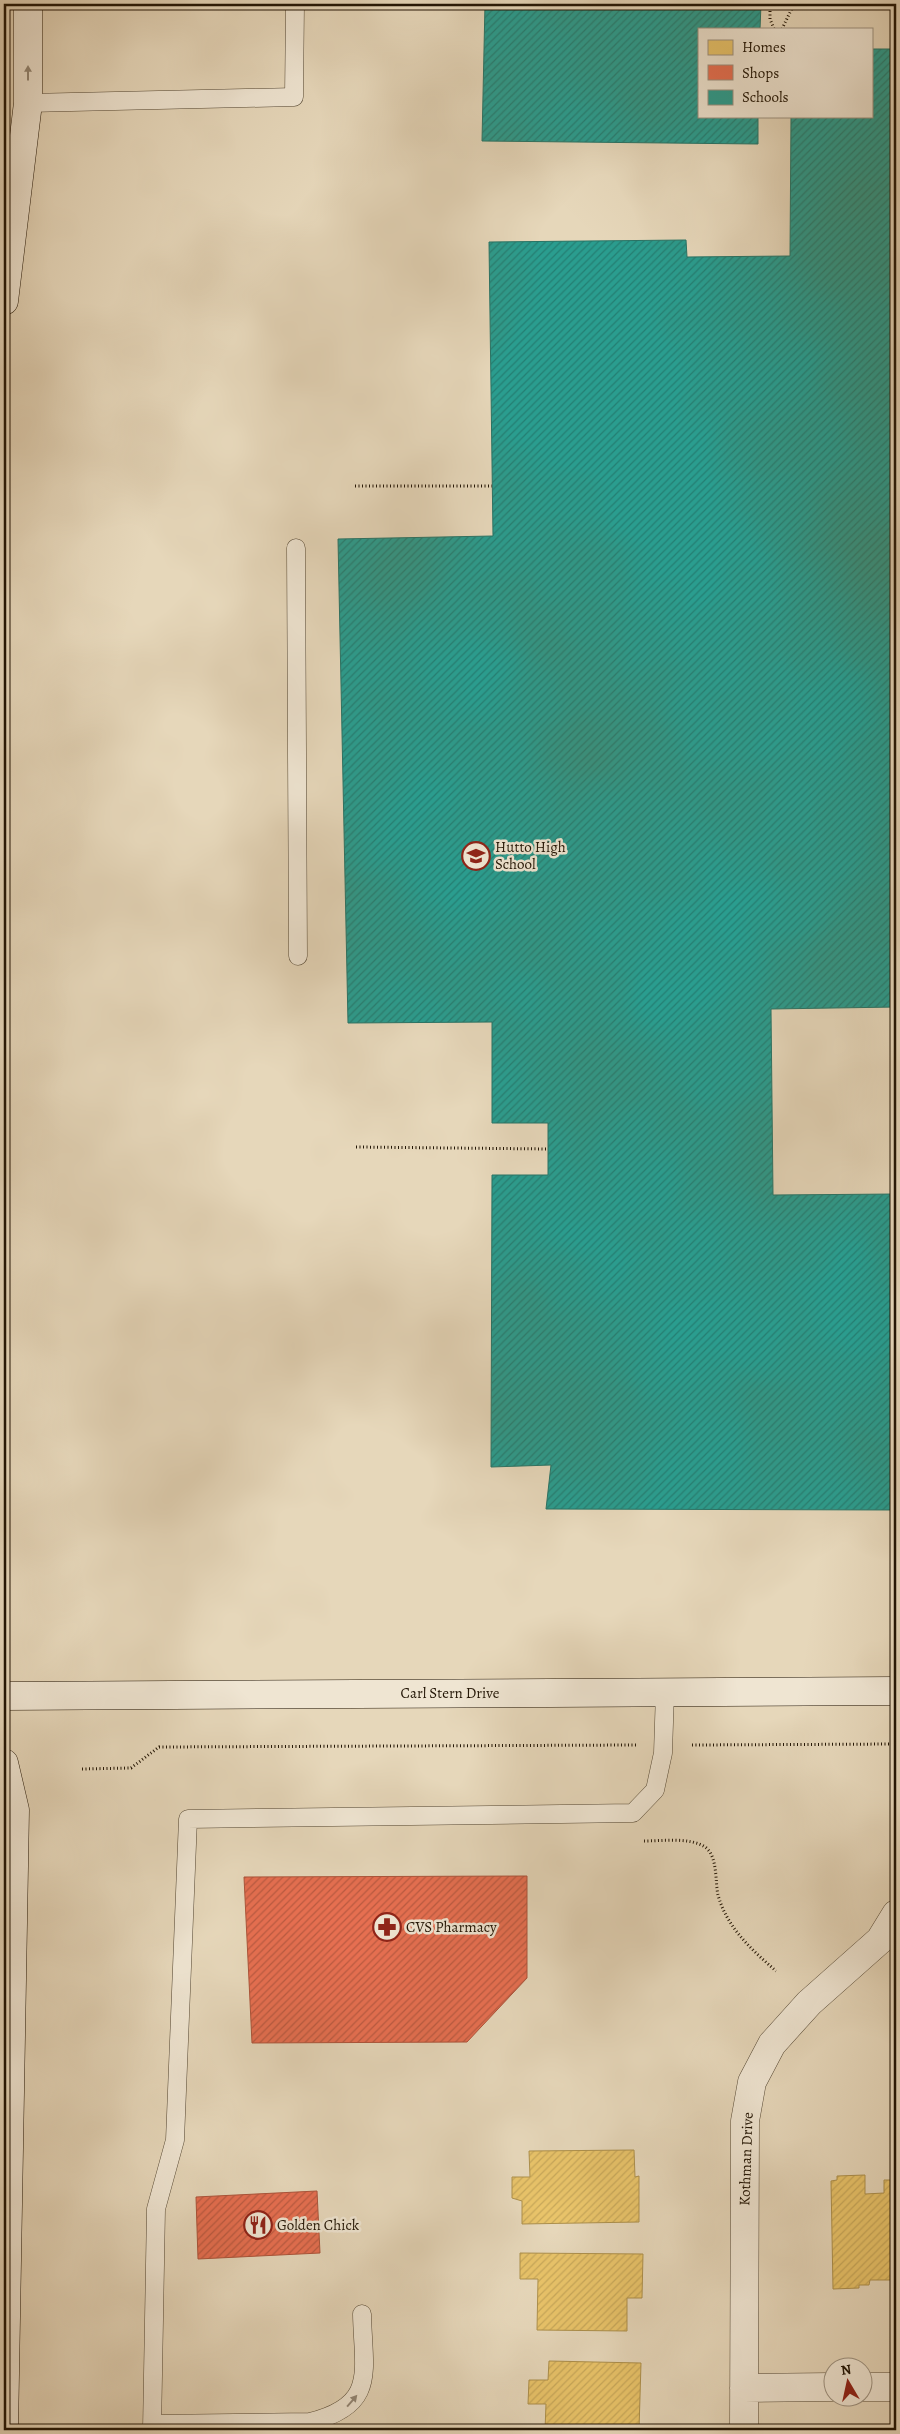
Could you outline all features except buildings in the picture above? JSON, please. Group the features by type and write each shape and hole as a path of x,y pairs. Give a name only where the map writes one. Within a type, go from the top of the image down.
{"street":[{"path":"4,301 28,103 28,4"},
{"name":"Carl Stern Drive","path":"4,1696 896,1691"},
{"path":"4,1763 15,1810 4,2430"},
{"name":"Kothman Drive","path":"744,2430 745,2122 752,2082 772,2044 809,2003 880,1940 896,1914"},
{"path":"744,2388 822,2387"},
{"path":"872,2387 896,2387"}],"lane":[{"path":"28,103 294,97 294,4"},
{"path":"296,548 298,956"},
{"path":"362,2314 363,2385 352,2404 331,2417 310,2422 152,2427 156,2209 175,2140 188,1819 633,1813 655,1790 662,1745 665,1692"}],"path":[{"path":"770,4 770,19 774,28"},
{"path":"782,28 794,4"},
{"path":"355,486 492,486"},
{"path":"356,1147 548,1149"},
{"path":"82,1768 131,1768 159,1747 896,1744"},
{"path":"660,1841 689,1842 706,1848 712,1856 718,1895 728,1921 747,1945 776,1971"}],"place":[{"name":"Hutto High School","path":"476,856"},
{"name":"CVS Pharmacy","path":"387,1927"},
{"name":"Golden Chick","path":"258,2225"}]}
